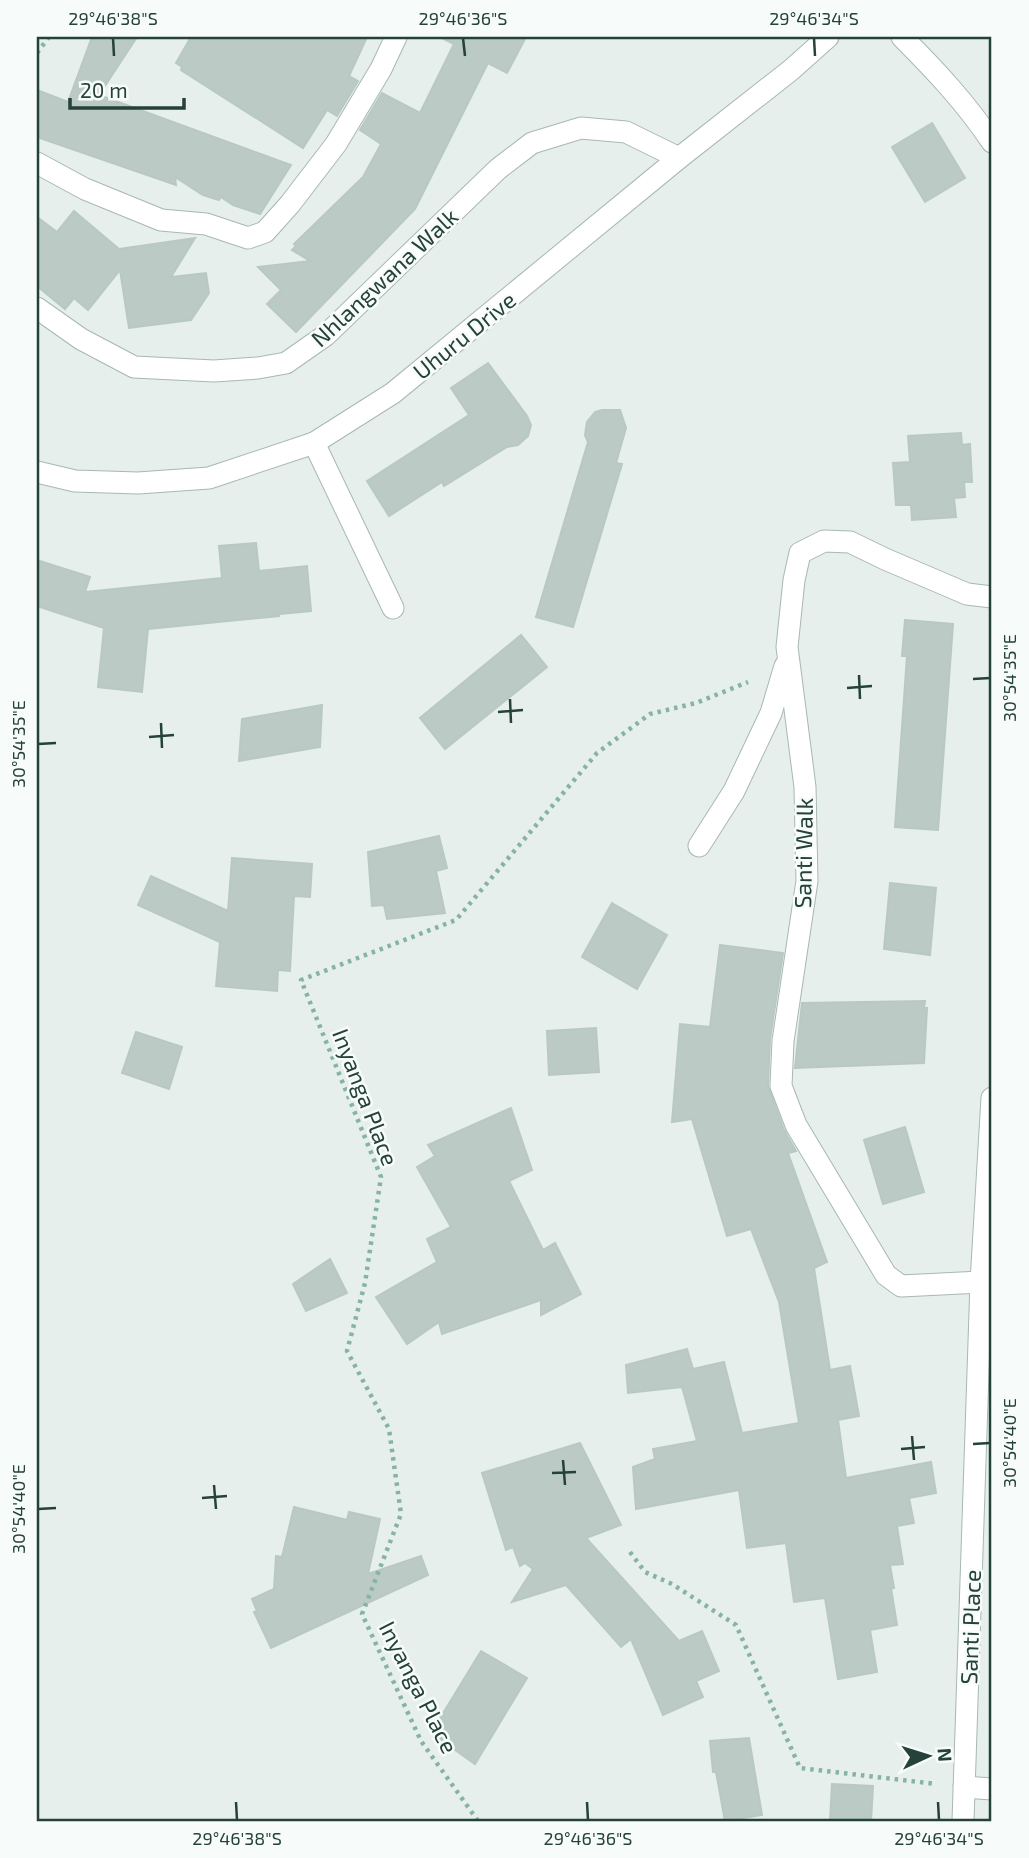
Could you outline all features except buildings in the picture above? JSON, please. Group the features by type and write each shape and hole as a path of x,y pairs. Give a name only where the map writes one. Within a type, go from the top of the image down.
{"street":[{"path":"37,163 85,189 161,220 206,224 248,238 265,232 336,144 381,69 396,37"},
{"name":"Uhuru Drive","path":"37,472 88,482 138,483 209,478 314,443 393,393 679,158 791,70 828,37"},
{"path":"902,37 974,114 992,142"},
{"name":"Nhlangwana Walk","path":"37,308 81,339 134,367 214,371 286,363 326,335 498,169 532,144 581,128 626,132 679,158"},
{"path":"314,443 393,608"},
{"name":"Santi Walk","path":"987,1283 901,1286 886,1275 796,1125 782,1086 783,1041 807,881 805,787 788,656 794,579 800,553 824,541 850,542 967,594 992,597"},
{"path":"699,846 734,791 771,713 788,656"},
{"name":"Santi Place","path":"962,1821 987,1283 992,1098"},
{"path":"964,1787 992,1789"}],"path":[{"path":"37,53 49,37"},
{"name":"Inyanga Place","path":"478,1821 421,1741 362,1614 401,1514 389,1429 347,1350 365,1283 381,1177 300,980 456,920 597,753 650,714 696,703 741,687 788,656"},
{"path":"630,1552 645,1572 672,1584 736,1625 800,1768 964,1787"}]}
